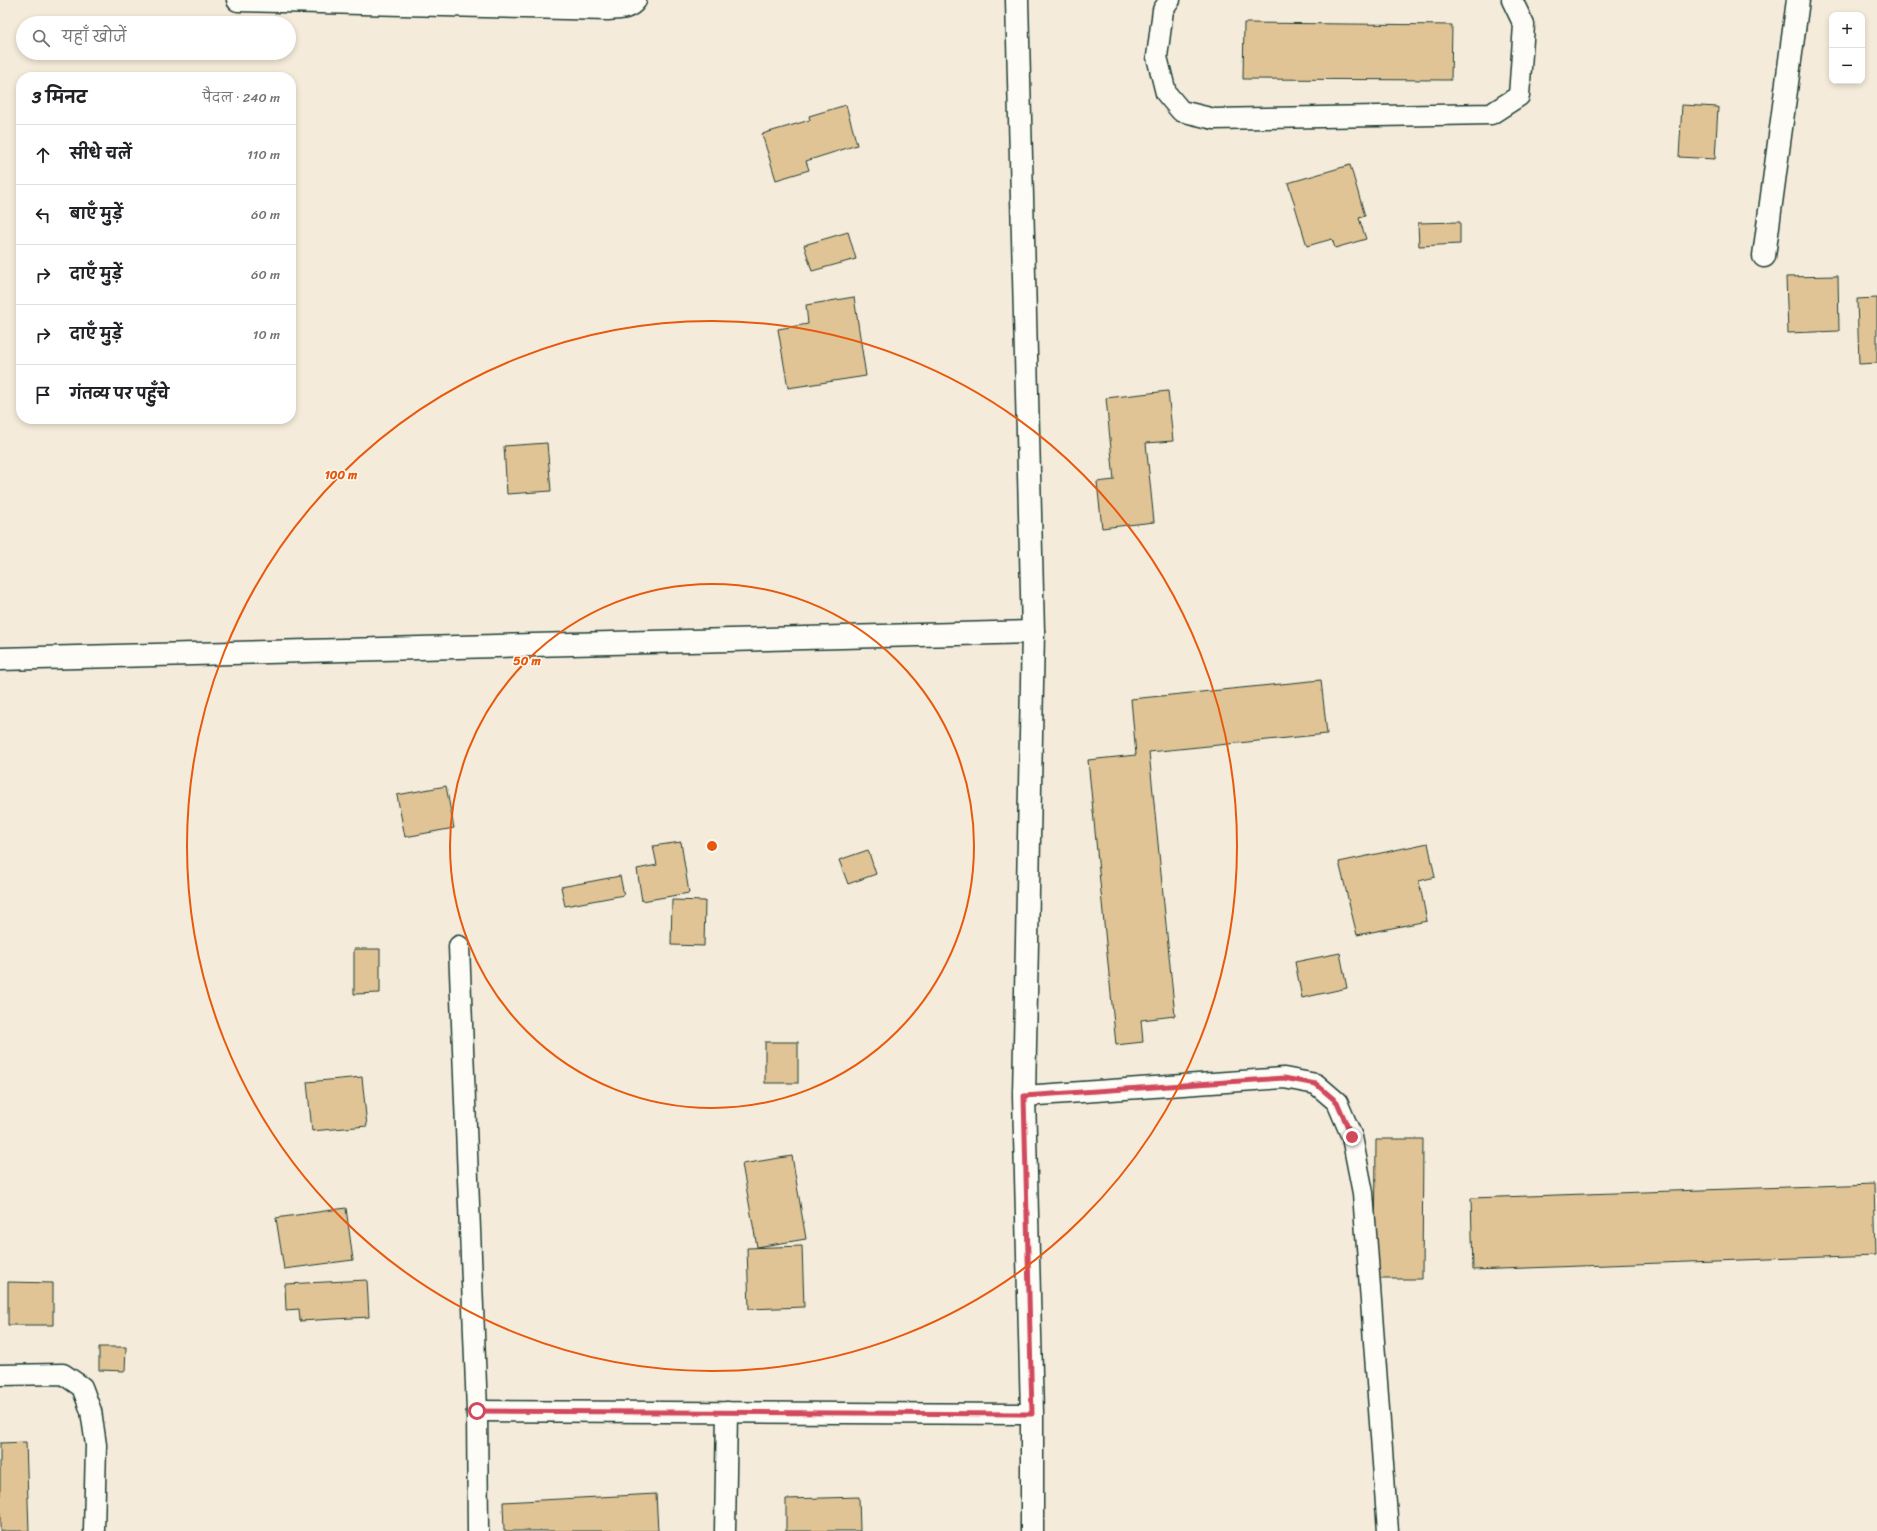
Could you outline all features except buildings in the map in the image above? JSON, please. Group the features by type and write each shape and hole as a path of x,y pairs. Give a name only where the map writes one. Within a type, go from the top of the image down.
{"street":[{"path":"238,0 608,9 624,8 632,4 635,0"},
{"path":"1017,0 1033,632 1024,1096 1032,1414 1032,1531"},
{"path":"1764,256 1798,0"},
{"path":"0,658 1033,632"}],"lane":[{"path":"1170,0 1163,10 1157,57 1166,92 1181,111 1214,119 1491,114 1519,96 1524,25 1512,0"},
{"path":"459,946 477,1411 478,1531"},
{"path":"1024,1096 1284,1078 1316,1084 1337,1102 1352,1137 1363,1193 1388,1531"},
{"path":"0,1375 63,1374 82,1388 91,1411 96,1445 94,1531"},
{"path":"477,1411 1032,1414"},
{"path":"725,1531 727,1412"}],"route":[{"path":"477,1411 1032,1414 1024,1096 1284,1078 1316,1084 1337,1102 1352,1137"}]}
